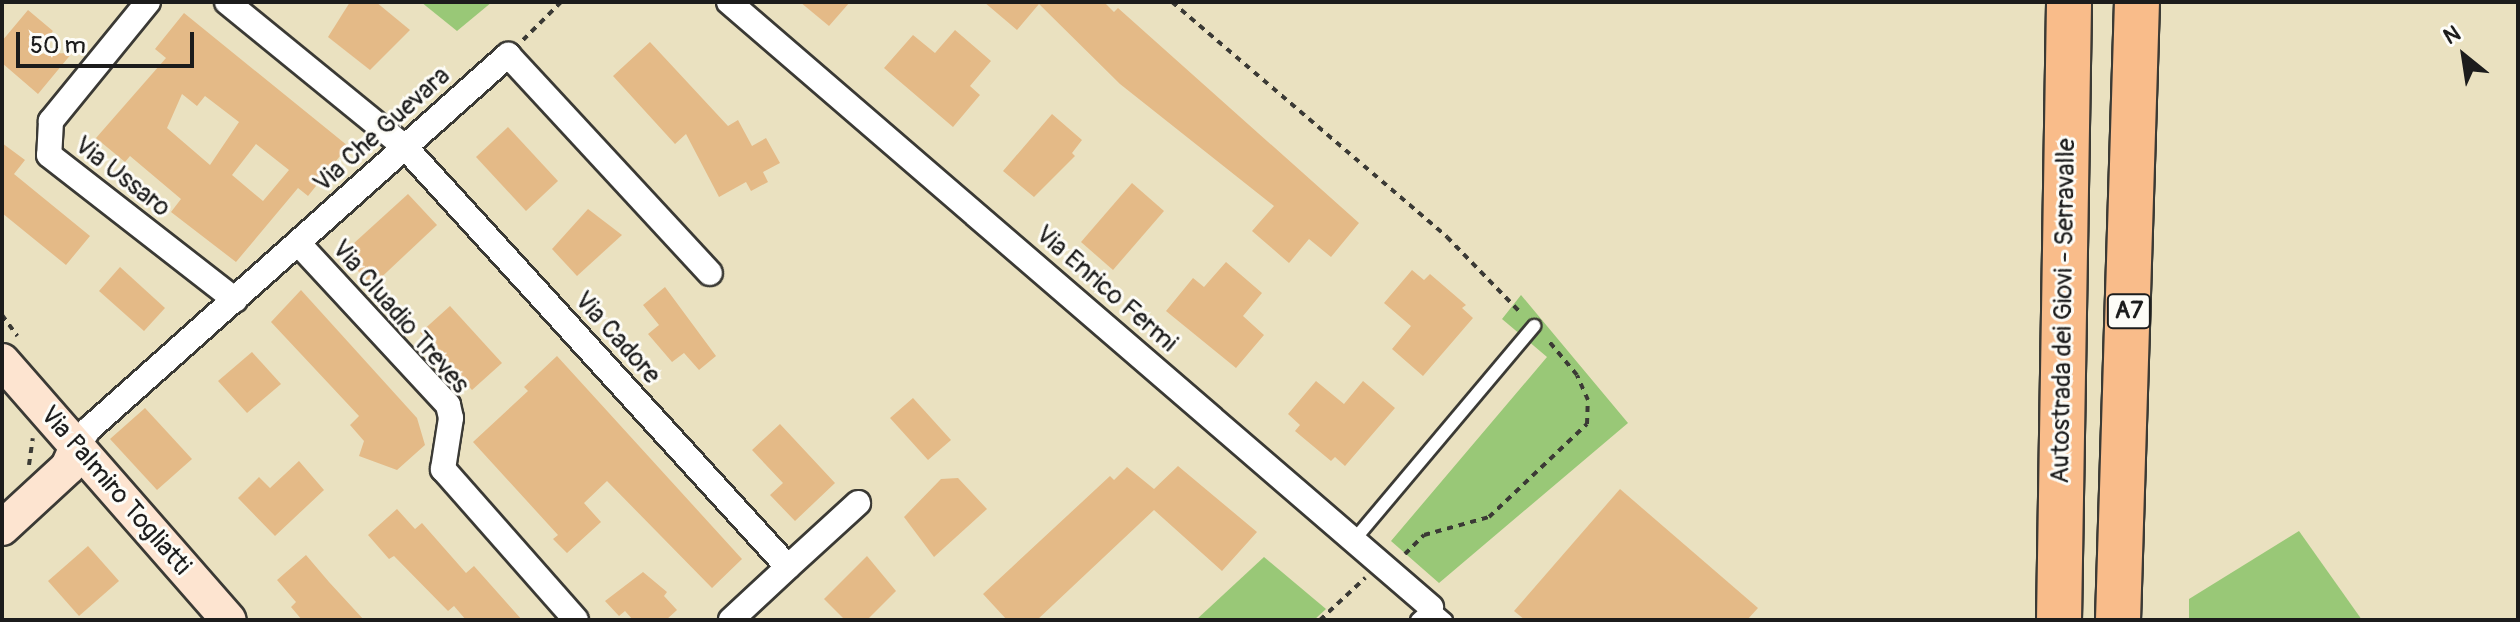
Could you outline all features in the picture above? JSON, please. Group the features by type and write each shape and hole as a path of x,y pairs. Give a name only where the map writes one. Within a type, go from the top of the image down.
{"highway":[{"name":"Autostrada dei Giovi - Serravalle","path":"2059,620 2069,2"},
{"name":"A7","path":"2118,620 2137,2"}],"street":[{"name":"Via Ussaro","path":"148,2 51,121 49,155 235,300"},
{"name":"Via Cadore","path":"227,2 405,147 788,567"},
{"name":"Via Enrico Fermi","path":"729,2 1386,567 1431,616"},
{"name":"Via Che Guevara","path":"76,449 89,429 508,55"},
{"path":"508,55 710,273"},
{"name":"Via Cluadio Treves","path":"298,243 448,405 451,418 443,469 576,620"},
{"name":"Via Palmiro Togliatti","path":"2,361 229,620"},
{"path":"2,528 68,467 76,449"},
{"path":"731,620 858,503"}],"lane":[{"path":"1354,540 1534,326"}],"path":[{"path":"508,55 561,2"},
{"path":"1172,2 1447,237 1577,375 1588,400 1587,424 1489,517 1424,535 1320,620"},
{"path":"28,470 33,437 50,419"}],"green space":[{"path":"421,2 492,2 457,31"},
{"path":"1521,295 1628,423 1439,583 1391,541 1547,357 1502,319"},
{"path":"2299,531 2362,620 2189,620 2189,599"},
{"path":"1264,557 1326,609 1314,620 1196,620"}],"building":[{"path":"350,2 376,2 410,30 370,70 328,37"},
{"path":"800,2 850,2 829,26"},
{"path":"984,2 1104,2 1114,12 1118,8 1359,223 1331,257 1309,239 1289,263 1252,231 1274,206 1120,84 1039,4 1017,30"},
{"path":"28,10 53,31 33,54 72,53 38,94 2,63 2,41"},
{"path":"184,13 348,146 308,196 298,188 236,262 171,212 181,199 130,156 125,162 96,138 166,58 155,49","holes":["182,94 197,106 205,96 239,122 210,165 167,128","256,144 289,170 263,201 232,175"]},
{"path":"955,30 991,61 970,86 980,95 953,127 884,68 913,35 935,53"},
{"path":"650,42 728,126 738,120 752,146 766,138 780,163 763,172 768,182 751,191 746,182 719,197 686,134 675,144 613,76"},
{"path":"1052,114 1082,140 1072,153 1075,156 1034,197 1003,171"},
{"path":"508,127 558,181 526,211 476,157"},
{"path":"2,143 25,160 14,174 90,236 66,265 2,213"},
{"path":"1132,183 1164,211 1113,270 1081,242"},
{"path":"408,194 437,225 372,286 342,254"},
{"path":"588,209 622,235 577,276 552,249"},
{"path":"1226,262 1262,293 1243,316 1264,335 1236,368 1166,311 1193,278 1204,287"},
{"path":"120,267 165,308 144,331 99,291"},
{"path":"1412,270 1424,280 1430,274 1466,305 1462,308 1473,318 1423,376 1392,349 1411,326 1384,303"},
{"path":"665,287 716,356 699,370 684,353 672,362 648,334 659,325 643,305"},
{"path":"301,290 417,418 425,445 397,470 359,456 364,441 350,425 359,416 271,322"},
{"path":"450,306 502,363 472,390 420,333"},
{"path":"252,352 281,384 247,413 218,381"},
{"path":"557,356 742,559 712,588 607,481 584,503 601,522 567,553 553,539 558,535 473,442 528,391 524,387"},
{"path":"1316,381 1344,404 1363,381 1395,408 1345,466 1335,457 1331,461 1295,431 1300,425 1288,414"},
{"path":"913,398 951,440 928,460 890,418"},
{"path":"145,408 192,459 157,490 110,439"},
{"path":"780,424 835,483 795,521 770,495 783,483 752,450"},
{"path":"299,461 324,490 275,536 238,498 259,477 270,488"},
{"path":"1178,466 1257,532 1222,571 1154,510 1037,620 1007,620 983,594 1110,476 1114,480 1127,467 1154,489"},
{"path":"958,478 987,509 934,557 904,517 941,479"},
{"path":"1620,489 1758,608 1747,620 1525,620 1514,611"},
{"path":"397,509 415,529 422,523 466,573 474,566 522,620 466,620 454,606 448,611 394,556 389,559 368,535"},
{"path":"88,546 119,581 79,616 48,581"},
{"path":"306,555 364,620 302,620 291,607 296,602 277,580"},
{"path":"867,556 896,591 867,620 845,620 824,599"},
{"path":"643,572 667,592 664,596 677,610 666,620 633,620 625,611 619,616 605,601"}]}
